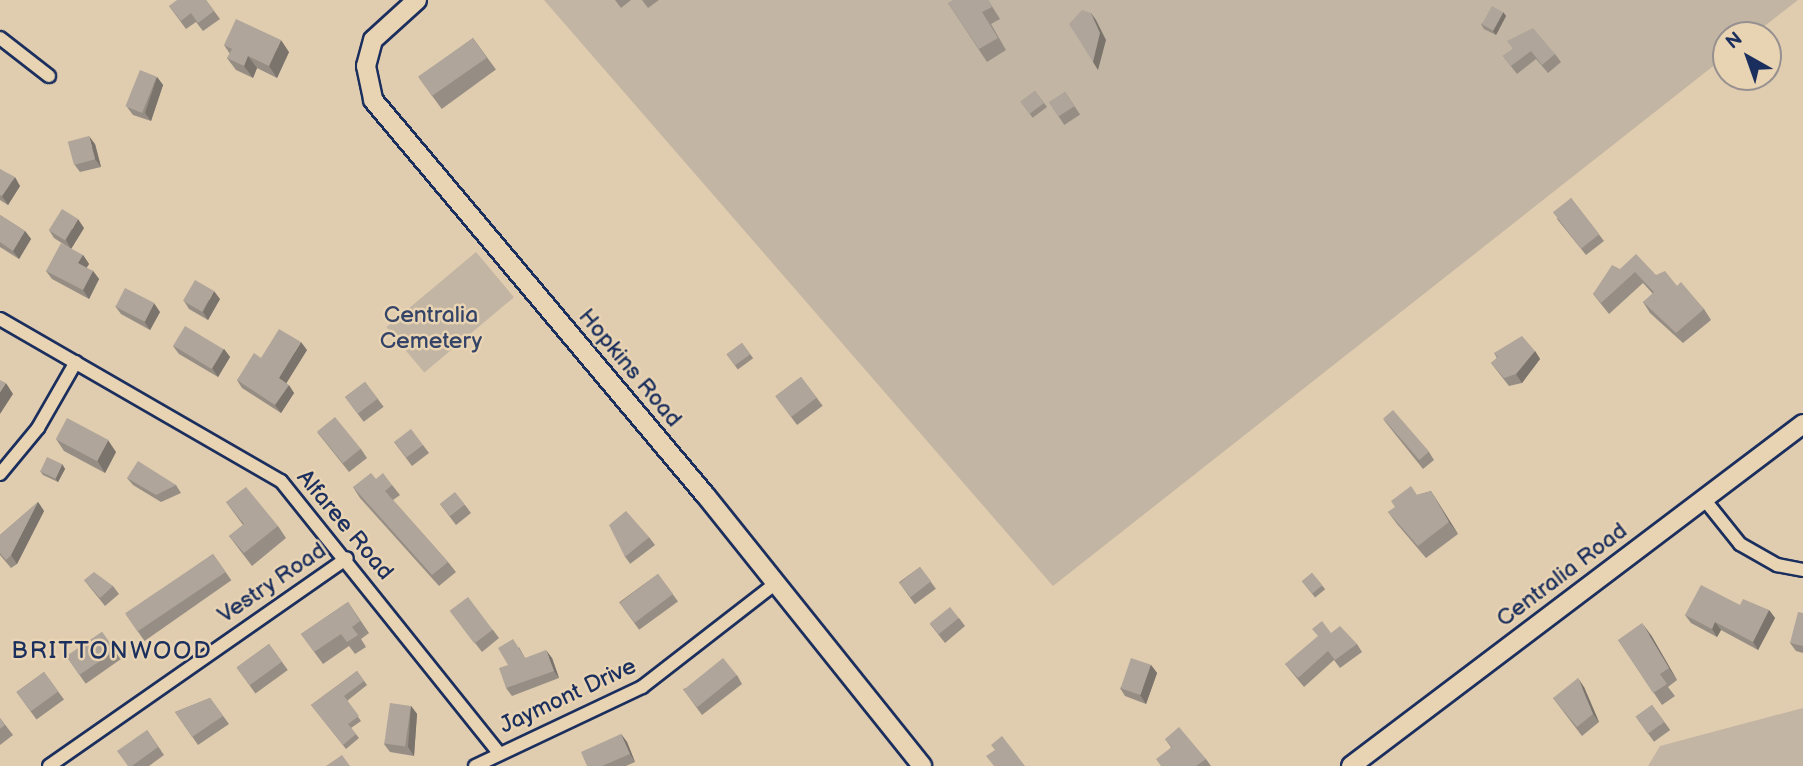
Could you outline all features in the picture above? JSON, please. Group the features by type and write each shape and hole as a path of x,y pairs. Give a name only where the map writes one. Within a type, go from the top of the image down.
{"main road":[{"name":"Hopkins Road","path":"417,0 373,40 366,66 373,100 776,583 922,766"},
{"name":"Centralia Road","path":"1351,766 1803,424"}],"street":[{"path":"0,38 49,76"},
{"name":"Alfaree Road","path":"0,319 258,464 302,500 499,753"},
{"path":"0,474 38,428 76,362"},
{"path":"1703,499 1740,544 1777,565 1803,570"},
{"name":"Vestry Road","path":"49,766 347,558"},
{"name":"Jaymont Drive","path":"475,766 642,687 776,583"}],"green space":[{"path":"544,0 1798,0 1771,21 1712,21 1712,67 1053,586"},
{"name":"Centralia Cemetery","path":"476,252 514,297 424,372 386,327"},
{"path":"1803,708 1803,766 1648,766 1660,746"}],"building":[{"path":"177,0 206,0 214,11 198,23 191,13 181,21 169,6"},
{"path":"953,0 988,0 992,7 982,12 998,38 979,49 948,3"},
{"path":"1492,6 1503,12 1493,31 1482,24"},
{"path":"1082,10 1091,13 1100,33 1093,62 1069,24"},
{"path":"236,19 281,40 269,66 248,56 244,66 227,58 232,49 224,45"},
{"path":"1533,28 1555,54 1542,65 1531,51 1511,66 1503,56 1513,49 1507,41"},
{"path":"473,38 487,58 432,96 418,76"},
{"path":"140,70 157,77 142,113 125,106"},
{"path":"1035,91 1044,103 1030,114 1021,102"},
{"path":"1065,92 1074,106 1058,117 1049,102"},
{"path":"89,136 95,159 74,165 68,142"},
{"path":"0,169 15,177 2,196 0,195"},
{"path":"1571,198 1599,234 1581,248 1553,212"},
{"path":"62,209 78,219 65,240 49,230"},
{"path":"0,215 25,231 13,251 0,242"},
{"path":"61,243 83,255 78,263 93,271 83,290 46,271"},
{"path":"1636,254 1656,275 1665,271 1677,286 1681,282 1704,309 1676,333 1643,302 1654,292 1635,272 1601,303 1593,294 1612,265 1620,269"},
{"path":"195,280 214,291 202,312 183,301"},
{"path":"125,288 154,303 145,322 115,307"},
{"path":"185,326 224,349 212,369 173,346"},
{"path":"279,329 301,342 279,378 289,385 275,405 237,380 254,353 261,358"},
{"path":"1522,336 1535,351 1516,374 1504,378 1491,363 1498,357 1494,353"},
{"path":"742,343 750,354 735,365 727,354"},
{"path":"801,377 817,398 791,417 775,396"},
{"path":"0,380 6,383 0,392"},
{"path":"365,382 378,399 358,414 345,397"},
{"path":"1393,410 1429,452 1419,460 1383,419"},
{"path":"335,417 361,449 343,463 317,431"},
{"path":"67,418 108,440 97,461 56,439"},
{"path":"411,429 423,445 406,458 394,442"},
{"path":"47,457 62,464 56,479 40,472"},
{"path":"138,461 176,485 156,495 127,478"},
{"path":"371,473 376,479 383,473 392,485 385,491 448,562 432,575 353,487"},
{"path":"1411,486 1417,495 1431,491 1449,522 1418,546 1388,512 1395,507 1391,501"},
{"path":"246,487 278,526 244,553 229,536 244,524 226,502"},
{"path":"455,492 465,505 450,516 440,504"},
{"path":"38,502 6,560 0,553 0,535"},
{"path":"626,511 649,537 625,557 609,525"},
{"path":"213,554 225,572 137,632 125,613"},
{"path":"920,567 931,581 911,597 900,583"},
{"path":"94,572 113,586 100,598 84,580"},
{"path":"1312,573 1322,585 1312,594 1302,581"},
{"path":"658,574 673,594 635,623 620,603"},
{"path":"1701,585 1740,605 1743,599 1769,610 1753,642 1715,622 1712,629 1685,615"},
{"path":"468,597 493,630 474,644 450,611"},
{"path":"348,602 360,621 352,627 358,635 347,642 341,634 314,652 301,634"},
{"path":"950,607 959,618 939,634 930,623"},
{"path":"1798,612 1803,613 1803,646 1790,643"},
{"path":"1322,621 1331,633 1340,626 1357,644 1335,660 1328,651 1298,678 1285,664 1318,636 1312,629"},
{"path":"1642,623 1669,668 1660,674 1667,684 1653,693 1618,640"},
{"path":"102,632 115,651 79,675 66,656"},
{"path":"513,639 525,658 546,650 554,671 506,688 499,668 508,665 498,648"},
{"path":"269,644 282,662 250,685 237,668"},
{"path":"723,658 737,675 697,707 683,690"},
{"path":"1131,658 1151,665 1140,695 1121,688"},
{"path":"357,671 364,681 344,696 359,716 348,724 356,734 343,745 311,705"},
{"path":"44,672 58,691 31,711 16,692"},
{"path":"1578,678 1593,714 1577,727 1553,698"},
{"path":"210,698 223,716 192,737 175,712"},
{"path":"390,703 411,706 405,747 384,744"},
{"path":"1652,705 1664,722 1648,734 1636,716"},
{"path":"1179,727 1206,759 1196,766 1161,766 1156,759 1172,747 1165,739"},
{"path":"147,730 158,747 132,766 128,766 117,751"},
{"path":"621,734 630,754 602,766 587,766 581,752"},
{"path":"1002,736 1025,766 994,766 986,756 995,750 991,745"},
{"path":"342,755 350,766 326,766"}],"district":[{"name":"BRITTONWOOD","path":"112,651"}]}
